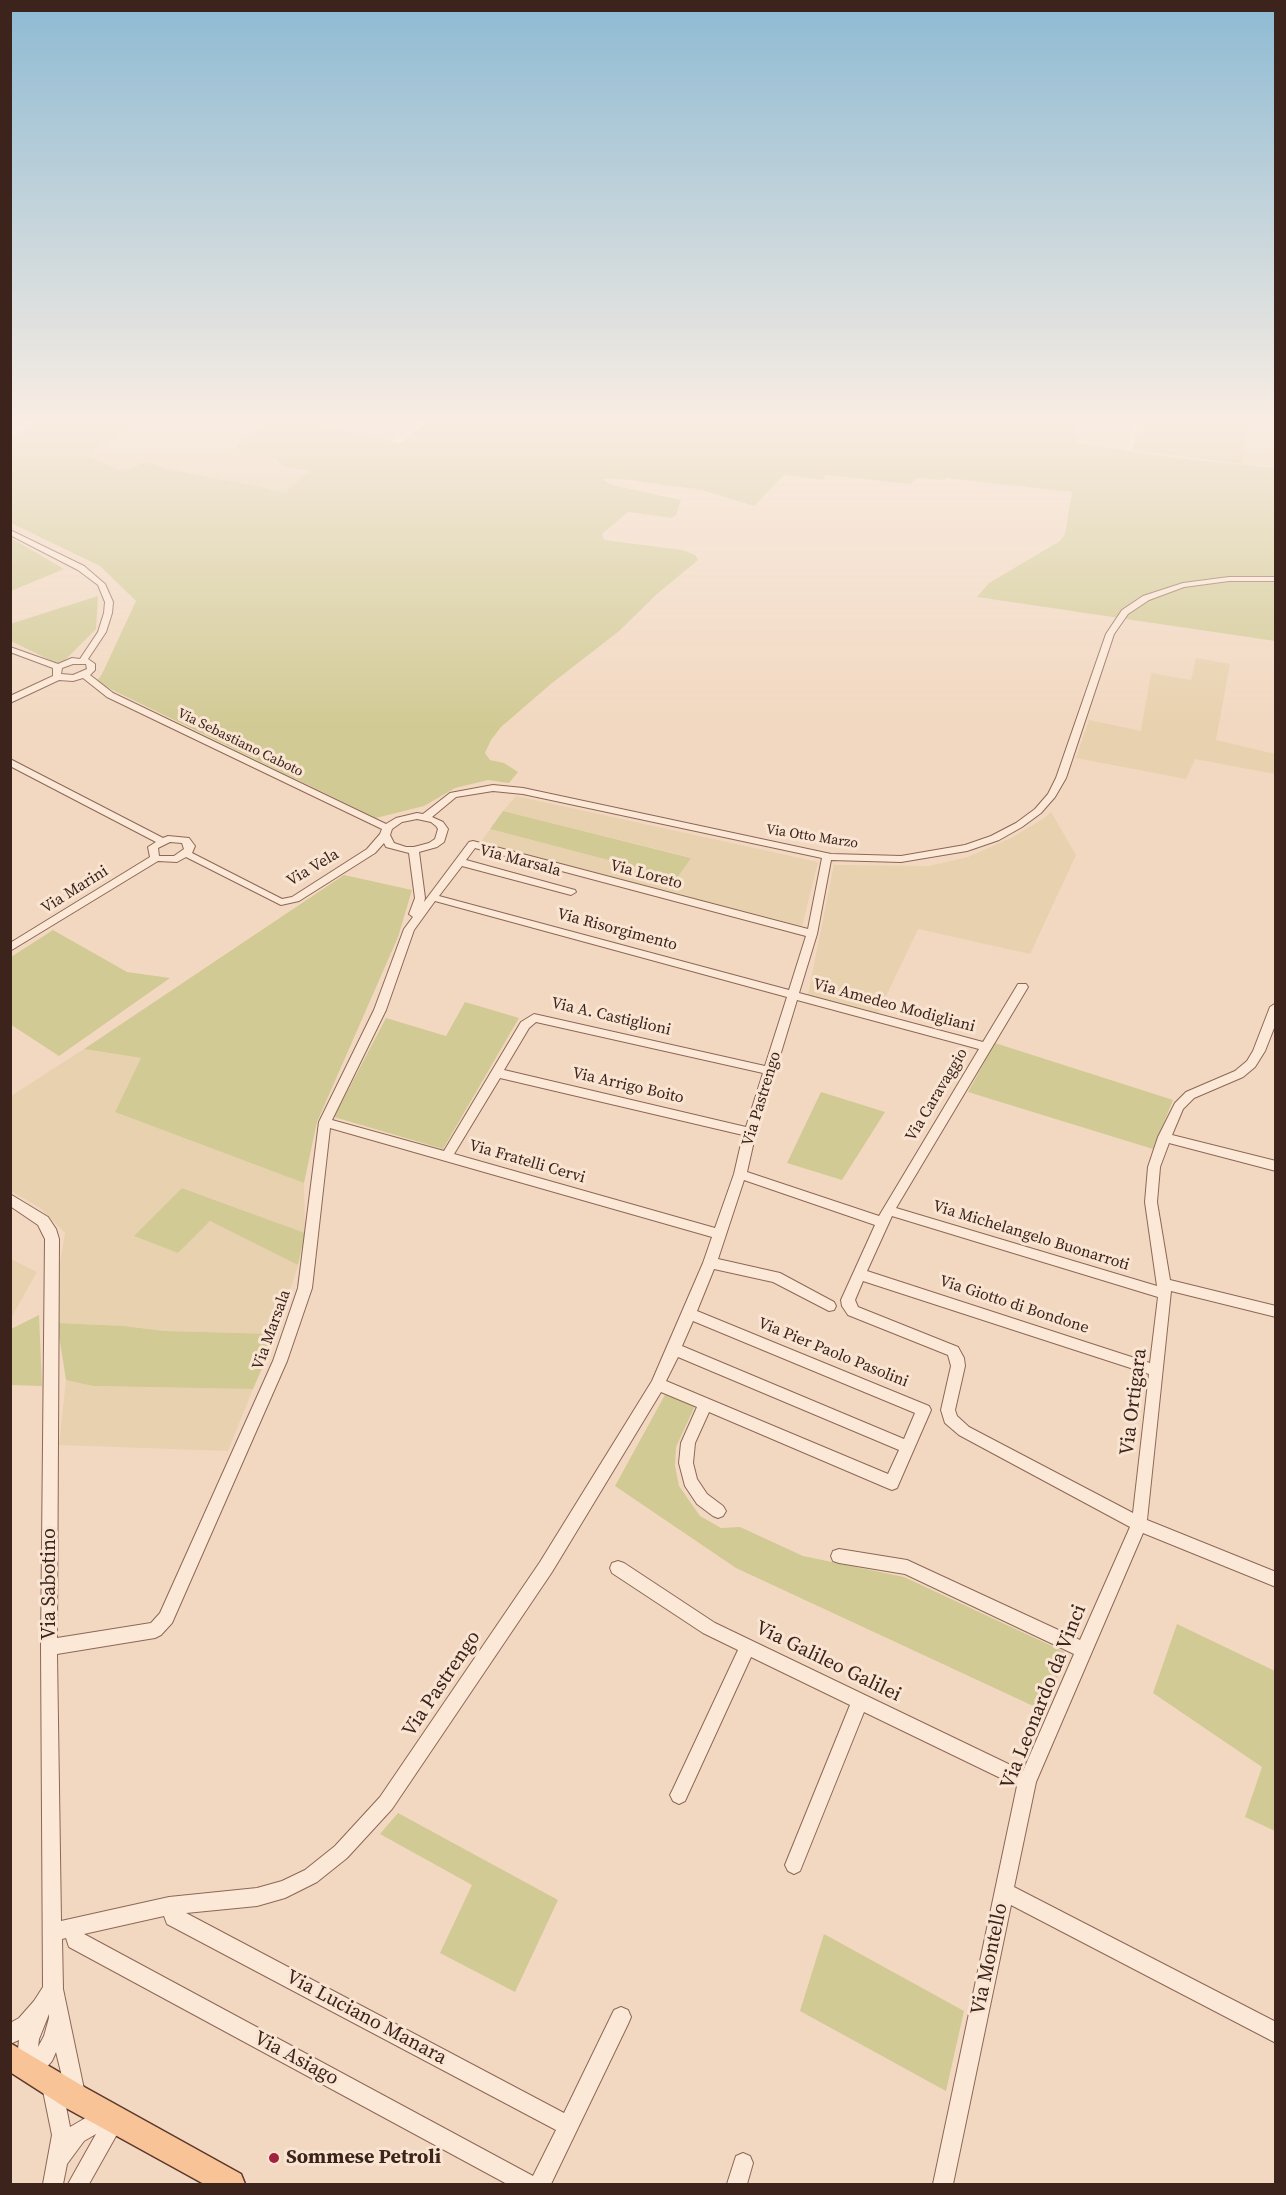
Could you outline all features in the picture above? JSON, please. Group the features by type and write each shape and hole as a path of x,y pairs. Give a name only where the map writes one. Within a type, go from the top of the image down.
{"main road":[{"path":"31,2069 76,2098 231,2184"}],"street":[{"path":"10,532 81,568 101,584 109,602 108,613 99,638 83,661"},
{"name":"Via Otto Marzo","path":"426,817 453,795 478,789 512,789 827,856 883,859 935,855 981,843 1019,825 1038,811 1057,786 1110,634 1125,612 1146,598 1183,585 1229,579 1275,579"},
{"path":"10,649 58,672 68,679 84,675 92,667 83,661 66,662 58,672 10,700"},
{"name":"Via Sebastiano Caboto","path":"84,675 110,695 386,832"},
{"name":"Via Vela","path":"10,762 162,841 174,838 185,840 190,846 186,854 281,902 295,899 371,850 386,832"},
{"path":"408,817 426,817 440,824 443,835 433,845 405,850 390,845 386,832 392,824 408,817"},
{"path":"162,841 153,848 153,855 156,858 171,860 186,854"},
{"name":"Via Marsala","path":"409,929 473,844"},
{"name":"Via Loreto","path":"473,844 812,934"},
{"name":"Via Marsala","path":"49,1647 155,1629 166,1618 280,1361 305,1288 325,1122 380,1010 420,898 414,850"},
{"name":"Via Pastrengo","path":"62,1930 169,1906 256,1897 285,1888 311,1876 363,1830 393,1793 546,1567 658,1384 710,1263 740,1174 750,1132 771,1071 812,934 827,856"},
{"name":"Via Marini","path":"10,948 156,858"},
{"name":"Via Marsala","path":"460,862 571,892"},
{"name":"Via Risorgimento","path":"432,897 794,996"},
{"name":"Via Caravaggio","path":"1022,987 885,1216 848,1300 853,1311 953,1352 957,1358 948,1410 950,1419 955,1425 1139,1524"},
{"name":"Via Amedeo Modigliani","path":"794,996 985,1047"},
{"name":"Via Ortigara","path":"1139,1524 1165,1289 1151,1202 1154,1167 1172,1118 1190,1095 1239,1074 1251,1064 1259,1051 1275,1007"},
{"name":"Via A. Castiglioni","path":"447,1156 530,1020 540,1018 771,1071"},
{"name":"Via Arrigo Boito","path":"498,1072 750,1132"},
{"name":"Via Fratelli Cervi","path":"325,1122 720,1234"},
{"path":"1164,1137 1275,1166"},
{"name":"Via Michelangelo Buonarroti","path":"740,1174 885,1216 1165,1289"},
{"name":"Via Sabotino","path":"10,1199 43,1221 52,1239 49,1647 62,1930 50,2012 76,2098"},
{"path":"710,1263 775,1277 829,1306"},
{"name":"Via Giotto di Bondone","path":"859,1274 1157,1371"},
{"path":"1165,1289 1275,1312"},
{"name":"Via Pier Paolo Pasolini","path":"658,1384 892,1483 924,1410 690,1314"},
{"path":"674,1349 907,1448"},
{"path":"706,1403 688,1443 686,1463 690,1481 702,1499 718,1511"},
{"path":"1139,1524 1275,1580"},
{"name":"Via Leonardo da Vinci","path":"1005,1892 1028,1782 1139,1524"},
{"path":"839,1556 907,1567 1084,1650"},
{"name":"Via Galileo Galilei","path":"618,1568 709,1628 1028,1782"},
{"path":"679,1795 748,1646"},
{"path":"794,1865 860,1701"},
{"name":"Via Montello","path":"943,2184 1005,1892 1275,2033"},
{"name":"Via Luciano Manara","path":"169,1906 174,1917 569,2126"},
{"name":"Via Asiago","path":"62,1930 76,1940 527,2184"},
{"path":"10,2034 50,2012"},
{"path":"50,2012 29,2039 27,2058 62,2135 53,2184"},
{"path":"540,2184 621,2017"},
{"path":"59,2159 77,2134 94,2123 115,2120"},
{"path":"78,2184 115,2120"},
{"path":"737,2184 743,2163"}],"shaded area":[{"path":"617,521 602,534 604,540 682,550 695,555 698,560 657,594 618,632 552,683 501,727 485,753 490,760 504,763 518,772 509,783 488,780 455,788 424,806 376,818 96,682 102,674 136,601 100,566 11,523"},
{"path":"1067,521 1275,521 1275,641 977,597 989,583 1060,541 1065,534"},
{"path":"11,538 64,569 11,591"},
{"path":"98,596 96,629 60,665 11,641 10,624"},
{"path":"1196,658 1230,664 1216,740 1275,754 1275,774 1195,759 1186,779 1076,758 1089,720 1141,731 1151,673 1191,680"},
{"path":"516,796 818,862 802,926 480,843 490,829 677,878 690,857 503,811"},
{"path":"503,811 691,858 677,878 490,829"},
{"path":"1051,812 1076,855 1030,954 918,929 878,1013 808,995 834,865 929,866 968,857 1011,838"},
{"path":"344,875 412,890 398,937 317,1122 304,1183 115,1112 141,1058 84,1049"},
{"path":"53,930 127,972 170,978 59,1056 10,1024 11,957"},
{"path":"465,1002 519,1018 443,1149 334,1117 386,1018 446,1036"},
{"path":"995,1043 1173,1100 1153,1149 968,1092"},
{"path":"84,1049 141,1058 115,1112 304,1183 305,1233 183,1188 135,1236 178,1253 210,1221 298,1265 277,1334 164,1331 124,1326 57,1323 60,1264 65,1233 40,1208 11,1191 11,1096"},
{"path":"821,1092 885,1112 842,1180 787,1163"},
{"path":"182,1188 305,1233 298,1265 210,1221 178,1253 134,1236"},
{"path":"11,1259 37,1272 11,1318"},
{"path":"39,1315 42,1386 11,1385 11,1329"},
{"path":"57,1323 124,1326 164,1331 277,1334 253,1389 93,1386 66,1380"},
{"path":"66,1380 93,1386 253,1389 228,1451 59,1445"},
{"path":"666,1393 695,1406 676,1447 675,1466 679,1486 700,1516 721,1528 740,1527 803,1556 904,1577 1067,1653 1044,1711 736,1568 615,1486"},
{"path":"1177,1624 1275,1671 1275,1831 1245,1817 1262,1767 1153,1693"},
{"path":"398,1813 558,1900 515,1992 440,1953 472,1885 380,1834"},
{"path":"824,1934 964,2011 946,2091 800,2011"}],"place":[{"name":"Sommese Petroli","path":"274,2158"}]}
